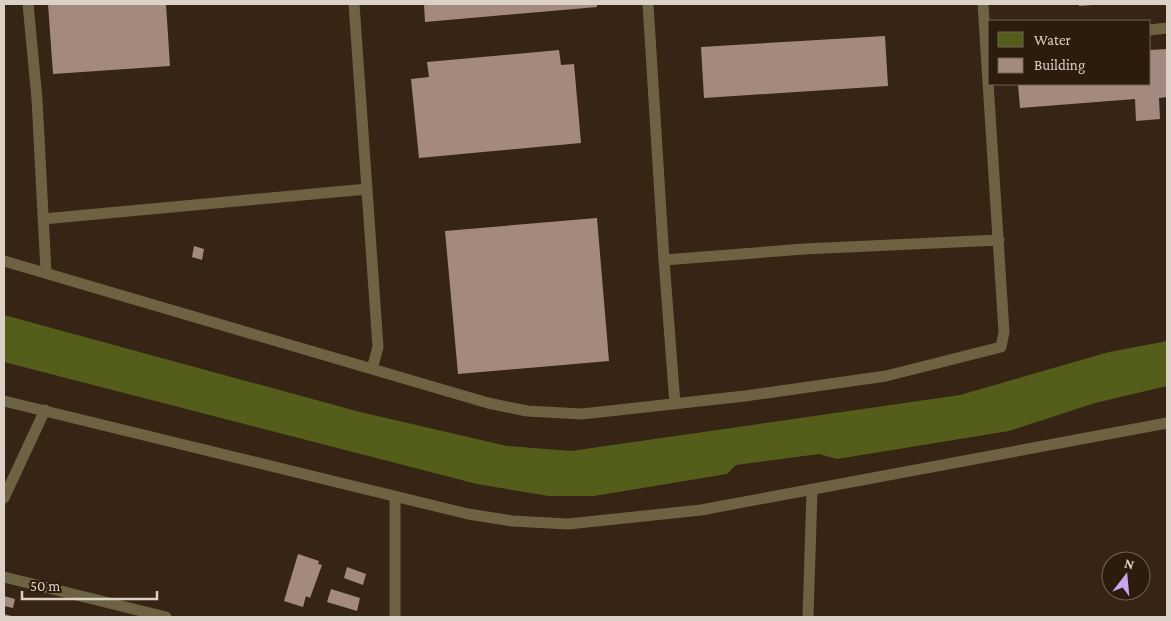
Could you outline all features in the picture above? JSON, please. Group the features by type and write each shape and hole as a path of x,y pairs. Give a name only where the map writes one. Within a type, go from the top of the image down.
{"lane":[{"path":"28,4 37,99 46,272"},
{"path":"354,4 378,347 372,369"},
{"path":"648,4 675,404"},
{"path":"983,4 988,42"},
{"path":"1151,30 1167,28"},
{"path":"4,261 488,403 527,411 582,414 675,404 886,376 1001,347 1004,332 990,85"},
{"path":"43,219 367,189"},
{"path":"664,260 804,249 999,240"},
{"path":"4,401 468,514 512,520 568,524 701,510 1167,423"},
{"path":"4,498 45,410"},
{"path":"808,617 812,490"},
{"path":"395,497 395,617"},
{"path":"4,577 166,617"}],"water":[{"path":"4,315 360,412 507,446 571,451 960,395 1109,352 1167,341 1167,386 1095,403 1009,431 837,459 819,454 736,465 727,474 594,496 549,496 477,484 4,362"}],"building":[{"path":"48,4 166,4 170,66 53,74"},
{"path":"424,4 597,4 597,7 425,22"},
{"path":"1079,4 1093,4 1093,5 1079,6"},
{"path":"885,36 888,86 704,98 701,47"},
{"path":"1167,49 1167,97 1159,98 1160,119 1136,121 1135,99 1020,108 1018,85 1151,85 1151,50"},
{"path":"559,50 561,65 574,64 581,143 419,158 411,79 429,77 427,62"},
{"path":"597,218 609,361 458,374 445,231"},
{"path":"194,246 204,249 202,260 192,257"},
{"path":"298,554 319,561 318,564 322,565 310,598 306,596 303,607 284,601"},
{"path":"347,567 366,574 363,585 344,578"},
{"path":"331,589 360,598 357,611 327,602"},
{"path":"4,596 15,599 13,608 4,606"},
{"path":"4,614 15,617 4,617"}]}
